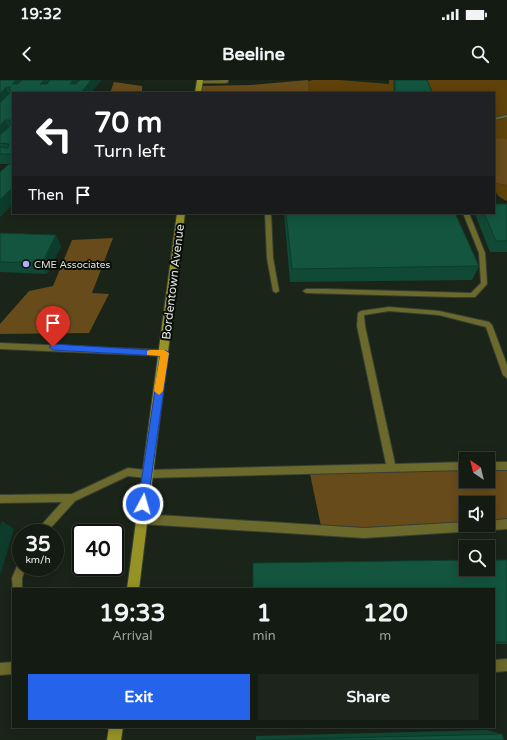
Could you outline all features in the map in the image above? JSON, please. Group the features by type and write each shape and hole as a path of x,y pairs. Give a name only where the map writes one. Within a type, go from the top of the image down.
{"street":[{"path":"198,92 200,81"},
{"name":"Bordentown Avenue","path":"133,588 146,474 164,353 181,214"}],"lane":[{"path":"200,81 226,82 226,80"},
{"path":"495,119 507,116"},
{"path":"268,214 270,258 276,291"},
{"path":"306,291 473,295 484,284 482,253 466,214"},
{"path":"391,466 361,326 361,313 389,309 439,313 489,325 507,375"},
{"path":"0,346 164,353"},
{"path":"48,524 72,498 128,472 146,474 391,466 459,466"},
{"path":"495,466 507,466"},
{"path":"0,499 72,498"},
{"path":"142,519 364,534 507,524"},
{"path":"17,588 18,576"},
{"path":"495,666 507,665"},
{"path":"0,669 12,668"}],"shaded area":[{"path":"308,80 308,92 198,92 199,86 250,85"},
{"path":"313,80 339,80 389,84 389,80 507,80 507,142 495,140 495,92 296,92 300,83"},
{"path":"114,82 142,86 142,92 110,92"},
{"path":"495,138 507,139 507,185 495,183"},
{"path":"495,183 507,185 507,201 498,195 495,190"},
{"path":"113,238 92,293 109,294 89,333 0,334 0,324 29,291 53,286 72,240"},
{"path":"459,466 459,488 495,488 495,466 507,466 507,524 495,525 495,496 459,496 459,526 322,531 309,469"}],"building":[{"path":"0,80 16,80 12,84 18,84 22,80 44,80 40,84 47,84 50,80 73,80 70,84 76,84 80,80 91,80 82,92 12,92 12,154 0,154 0,147 8,148 9,144 0,143 0,135 10,126 10,120 5,120 0,126 0,103 10,93 10,87 6,87 0,94"},
{"path":"395,80 427,80 432,92 422,91 395,92"},
{"path":"9,164 12,165 12,188 0,200 0,172"},
{"path":"495,204 507,204 507,241 496,241 484,214 495,214"},
{"path":"286,214 455,214 479,266 292,269"},
{"path":"0,233 56,235 42,263 0,262"},
{"path":"459,560 459,576 495,576 495,560 507,560 507,642 495,642 495,588 253,588 253,563"},
{"path":"502,734 504,740 261,740"}],"slow traffic":[{"path":"150,353 164,353 159,391"}],"place":[{"name":"CME Associates","path":"26,264"}],"route":[{"path":"53,347 164,353 143,504"}]}
